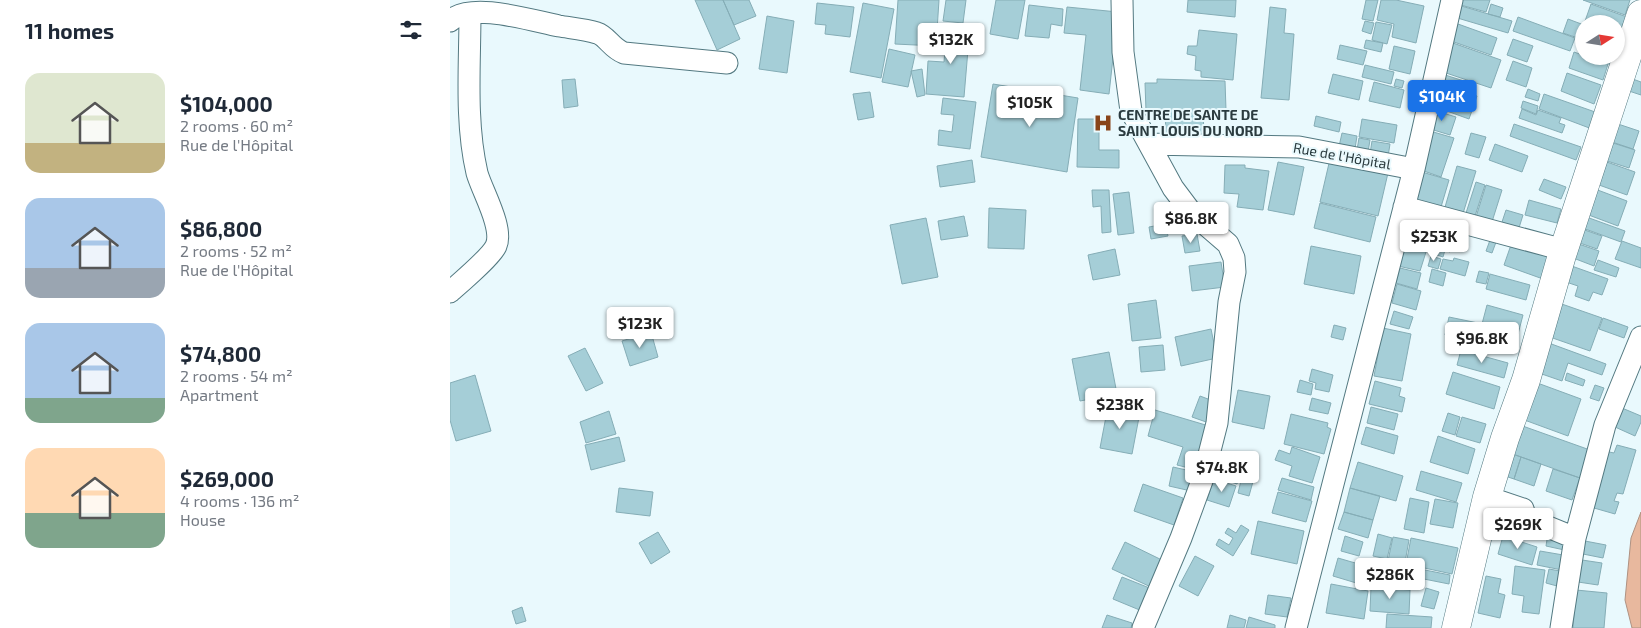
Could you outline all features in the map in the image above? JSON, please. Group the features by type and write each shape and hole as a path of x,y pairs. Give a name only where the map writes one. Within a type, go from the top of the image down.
{"main road":[{"path":"1456,628 1487,498 1505,438 1526,380 1564,250 1641,14"}],"street":[{"path":"1122,0 1123,52 1131,111 1172,188 1191,212 1228,244 1234,258 1235,272 1229,302 1217,423 1203,478 1181,538 1142,628"},
{"path":"1296,628 1414,169 1448,1"},
{"path":"450,21 454,16 490,12 598,33 615,50 624,53 727,63"},
{"path":"450,292 496,246 498,232 490,204 478,175 471,141 470,13"},
{"name":"Rue de l'Hôpital","path":"1149,144 1299,147 1414,169"},
{"path":"1404,207 1564,250"},
{"path":"1561,628 1576,538 1605,425 1641,337"},
{"path":"1487,498 1523,509 1526,518 1576,538"}],"shaded area":[{"path":"1641,512 1641,628 1632,628 1625,600 1631,538"}],"building":[{"path":"695,0 723,0 740,39 717,50"},
{"path":"723,0 749,0 756,16 734,25"},
{"path":"898,0 939,0 936,46 895,44"},
{"path":"946,0 966,0 963,23 943,21"},
{"path":"996,0 1025,0 1018,39 990,34"},
{"path":"1188,0 1236,0 1235,17 1187,12"},
{"path":"1366,0 1378,0 1373,21 1362,19"},
{"path":"1381,0 1396,0 1424,6 1416,43 1392,37 1394,24 1377,20"},
{"path":"1458,0 1490,0 1486,12 1457,4"},
{"path":"1583,0 1630,0 1625,15"},
{"path":"817,3 854,7 850,37 825,34 826,25 815,24"},
{"path":"863,3 894,9 881,78 850,72"},
{"path":"1491,4 1503,8 1500,17 1488,14"},
{"path":"1591,4 1621,15 1587,15"},
{"path":"1029,5 1063,9 1062,26 1051,24 1049,38 1025,36"},
{"path":"1458,5 1512,21 1508,33 1454,17"},
{"path":"1067,7 1118,12 1109,94 1080,90 1086,35 1064,33"},
{"path":"1270,7 1286,9 1284,33 1294,34 1289,100 1261,98"},
{"path":"767,16 794,21 787,73 759,69"},
{"path":"1518,17 1575,38 1570,51 1513,31"},
{"path":"1568,19 1575,22 1575,37 1563,33"},
{"path":"1365,21 1374,23 1371,34 1362,31"},
{"path":"1376,22 1392,25 1387,44 1372,40"},
{"path":"947,24 970,26 964,97 926,94 928,61 944,62"},
{"path":"1458,24 1497,38 1491,55 1451,41"},
{"path":"1199,30 1237,34 1233,80 1201,77 1201,71 1195,70 1196,56 1187,54 1188,46 1197,46"},
{"path":"1513,39 1533,46 1527,62 1507,55"},
{"path":"1366,40 1383,43 1381,52 1364,48"},
{"path":"1453,43 1501,60 1491,88 1443,72"},
{"path":"1340,45 1367,51 1363,65 1337,59"},
{"path":"1394,46 1415,51 1410,74 1389,69"},
{"path":"889,49 915,55 908,87 882,82"},
{"path":"1574,52 1575,65 1608,65 1603,80 1569,68"},
{"path":"1513,61 1532,68 1526,87 1506,80"},
{"path":"1365,65 1394,72 1391,84 1362,77"},
{"path":"922,69 925,95 917,97 911,71"},
{"path":"1439,73 1467,82 1465,91 1437,81"},
{"path":"1567,73 1601,85 1594,104 1561,91"},
{"path":"1333,74 1363,81 1359,100 1328,93"},
{"path":"1630,78 1641,82 1641,95 1626,90"},
{"path":"575,79 578,106 564,108 562,80"},
{"path":"1157,79 1225,81 1226,110 1203,110 1204,135 1166,136 1165,110 1146,111 1145,83 1157,83"},
{"path":"1396,79 1404,81 1402,88 1394,86"},
{"path":"1374,82 1404,90 1400,108 1369,101"},
{"path":"993,84 1078,98 1067,172 981,157"},
{"path":"1443,84 1477,96 1469,119 1433,106"},
{"path":"1528,89 1540,94 1538,101 1525,97"},
{"path":"870,92 874,117 858,120 853,94"},
{"path":"1544,94 1598,113 1592,129 1539,109"},
{"path":"943,98 976,102 970,149 938,145 939,130 952,132 954,115 941,114"},
{"path":"1523,101 1538,106 1536,114 1521,108"},
{"path":"1522,109 1536,115 1538,110 1561,118 1559,123 1565,125 1562,133 1519,118"},
{"path":"1433,110 1456,117 1450,135 1427,128"},
{"path":"1316,116 1341,122 1339,132 1314,126"},
{"path":"1078,119 1099,119 1099,150 1119,150 1119,168 1077,167"},
{"path":"1362,119 1397,125 1394,143 1359,137"},
{"path":"1615,123 1639,131 1633,149 1609,141"},
{"path":"1514,124 1581,147 1576,160 1510,136"},
{"path":"1430,131 1454,138 1441,177 1418,169"},
{"path":"1342,133 1357,136 1354,155 1338,151"},
{"path":"1471,133 1486,137 1479,158 1465,154"},
{"path":"1359,138 1370,140 1367,158 1356,156"},
{"path":"1372,141 1390,144 1387,163 1369,160"},
{"path":"1610,142 1635,150 1629,168 1604,160"},
{"path":"1495,144 1528,156 1522,172 1489,160"},
{"path":"1330,159 1388,173 1378,216 1320,202"},
{"path":"972,160 975,182 940,187 937,166"},
{"path":"1278,162 1304,167 1294,215 1268,210"},
{"path":"1607,162 1635,172 1627,195 1599,185"},
{"path":"1225,165 1245,165 1245,168 1269,171 1263,210 1237,207 1239,194 1224,193"},
{"path":"1457,166 1476,171 1461,220 1443,214"},
{"path":"1422,172 1449,180 1441,207 1414,199"},
{"path":"1544,179 1566,187 1561,199 1539,190"},
{"path":"1476,182 1485,185 1475,216 1466,213"},
{"path":"1486,185 1502,190 1491,225 1475,220"},
{"path":"1595,189 1627,201 1618,226 1586,214"},
{"path":"1092,190 1109,190 1111,232 1102,233 1101,206 1093,207"},
{"path":"1129,192 1134,233 1118,235 1113,194"},
{"path":"1529,200 1561,209 1557,223 1525,215"},
{"path":"1320,203 1376,217 1370,242 1314,228"},
{"path":"989,208 1026,210 1024,249 988,248"},
{"path":"1506,210 1523,215 1518,231 1501,225"},
{"path":"1581,215 1625,231 1621,242 1577,226"},
{"path":"964,216 968,236 941,240 938,221"},
{"path":"1424,217 1439,222 1433,248 1414,243 1418,229 1421,230"},
{"path":"926,218 938,277 902,284 890,225"},
{"path":"1165,224 1168,236 1151,239 1149,227"},
{"path":"1441,227 1456,231 1450,252 1445,250 1443,257 1434,254"},
{"path":"1579,228 1602,236 1597,249 1574,241"},
{"path":"1493,232 1499,234 1492,253 1486,251"},
{"path":"1197,234 1200,251 1185,253 1182,236"},
{"path":"1622,241 1641,248 1641,268 1615,259"},
{"path":"1512,242 1551,256 1543,279 1504,265"},
{"path":"1573,242 1599,251 1594,266 1568,256"},
{"path":"1311,246 1361,256 1354,294 1304,284"},
{"path":"1403,246 1426,252 1420,271 1398,266"},
{"path":"1115,249 1120,275 1093,280 1088,255"},
{"path":"1431,256 1441,259 1438,269 1428,266"},
{"path":"1454,258 1469,262 1465,276 1440,269 1443,259 1453,261"},
{"path":"1598,260 1619,268 1616,277 1594,270"},
{"path":"1221,262 1225,287 1192,291 1189,266"},
{"path":"1569,265 1608,279 1602,295 1593,292 1589,301 1575,296 1578,286 1563,281"},
{"path":"1400,268 1421,273 1417,289 1396,283"},
{"path":"1432,269 1446,273 1443,286 1429,282"},
{"path":"1479,271 1489,273 1486,284 1476,282"},
{"path":"1490,274 1530,285 1526,300 1486,289"},
{"path":"1397,284 1421,291 1416,310 1392,303"},
{"path":"1156,300 1161,338 1132,341 1128,304"},
{"path":"1556,302 1602,318 1590,351 1544,335"},
{"path":"1487,305 1523,315 1518,334 1482,324"},
{"path":"1394,311 1413,317 1409,329 1390,324"},
{"path":"1449,317 1478,323 1474,341 1445,335"},
{"path":"1603,318 1628,327 1624,338 1599,329"},
{"path":"1334,325 1346,328 1343,340 1331,337"},
{"path":"1383,328 1411,334 1402,381 1374,376"},
{"path":"1211,329 1217,358 1181,366 1175,337"},
{"path":"651,332 658,357 630,366 622,341"},
{"path":"1546,342 1606,364 1602,375 1568,363 1562,381 1536,372"},
{"path":"1163,345 1165,370 1141,372 1139,347"},
{"path":"585,348 603,383 586,391 568,356"},
{"path":"1461,350 1508,363 1504,378 1457,365"},
{"path":"1109,352 1117,394 1080,401 1072,359"},
{"path":"1312,369 1333,375 1329,392 1315,389 1316,383 1309,381"},
{"path":"1453,372 1500,387 1494,409 1446,394"},
{"path":"1567,373 1585,380 1583,386 1565,380"},
{"path":"475,375 491,431 456,441 450,420 450,383"},
{"path":"1300,380 1313,384 1311,395 1297,392"},
{"path":"1375,381 1401,388 1399,396 1405,398 1402,412 1369,404"},
{"path":"1532,381 1581,399 1568,436 1519,418"},
{"path":"1595,385 1604,388 1599,401 1590,398"},
{"path":"1238,390 1270,396 1264,429 1232,422"},
{"path":"1200,396 1216,402 1209,423 1192,417"},
{"path":"1312,398 1331,403 1328,414 1309,410"},
{"path":"1108,406 1140,412 1132,454 1100,448"},
{"path":"1371,407 1398,414 1394,430 1367,423"},
{"path":"1622,408 1641,416 1641,422 1635,436 1615,427"},
{"path":"1155,410 1209,426 1197,470 1177,465 1183,447 1148,436"},
{"path":"609,411 616,434 586,443 580,422"},
{"path":"1448,413 1460,417 1455,435 1442,431"},
{"path":"1291,414 1328,423 1327,427 1331,429 1324,454 1284,444"},
{"path":"1462,417 1486,424 1480,443 1456,436"},
{"path":"1517,424 1590,450 1580,478 1507,452"},
{"path":"1366,427 1398,436 1394,454 1361,444"},
{"path":"1438,436 1475,449 1468,474 1430,462"},
{"path":"619,437 625,461 591,470 585,445"},
{"path":"1617,445 1636,450 1623,494 1617,493 1614,501 1619,502 1615,514 1587,506 1605,451 1614,453"},
{"path":"1292,447 1320,457 1312,483 1289,476 1292,466 1275,460 1279,450 1290,454"},
{"path":"1507,452 1521,457 1514,479 1505,476"},
{"path":"1521,457 1541,464 1534,486 1514,479"},
{"path":"1232,461 1243,464 1237,484 1214,476 1217,465 1230,469"},
{"path":"1358,462 1403,476 1396,501 1350,488"},
{"path":"1245,464 1257,467 1249,496 1238,493"},
{"path":"1173,467 1195,472 1191,491 1169,486"},
{"path":"1553,469 1580,478 1572,500 1546,491"},
{"path":"1421,471 1462,483 1456,502 1416,490"},
{"path":"1282,478 1314,487 1311,500 1278,490"},
{"path":"1214,479 1236,486 1229,507 1207,500"},
{"path":"1143,484 1183,498 1174,525 1134,511"},
{"path":"619,488 653,492 650,516 616,512"},
{"path":"1350,488 1380,496 1373,520 1344,512"},
{"path":"1278,492 1312,501 1306,522 1272,513"},
{"path":"1410,498 1429,502 1424,533 1404,529"},
{"path":"1435,499 1458,503 1453,528 1430,524"},
{"path":"1344,512 1373,520 1368,538 1338,529"},
{"path":"1258,521 1304,531 1297,564 1251,554"},
{"path":"1241,525 1249,530 1233,556 1216,545 1219,539 1229,545 1233,538 1225,533 1228,528 1236,533"},
{"path":"658,532 670,552 651,564 639,543"},
{"path":"1548,533 1572,538 1569,551 1546,546"},
{"path":"1378,534 1392,538 1387,559 1373,556"},
{"path":"1345,536 1363,542 1359,556 1341,551"},
{"path":"1503,536 1537,547 1532,565 1498,554"},
{"path":"1393,537 1409,540 1402,579 1385,575"},
{"path":"1411,538 1458,548 1452,574 1406,564"},
{"path":"1585,541 1606,545 1603,558 1583,554"},
{"path":"1125,542 1166,562 1153,588 1112,569"},
{"path":"1540,551 1569,556 1567,571 1537,565"},
{"path":"1195,556 1214,566 1198,596 1179,586"},
{"path":"1338,558 1369,567 1363,585 1333,576"},
{"path":"1582,560 1602,563 1598,585 1578,582"},
{"path":"1405,566 1450,575 1449,584 1404,575"},
{"path":"1515,566 1545,570 1539,614 1522,612 1524,596 1512,594"},
{"path":"1549,569 1560,571 1557,586 1546,583"},
{"path":"1486,576 1501,579 1498,593 1505,595 1500,618 1478,613"},
{"path":"1122,577 1152,589 1142,611 1113,599"},
{"path":"1331,584 1368,591 1364,619 1326,613"},
{"path":"1371,587 1410,590 1409,614 1370,611"},
{"path":"1426,588 1439,592 1434,609 1421,606"},
{"path":"1576,590 1607,593 1604,628 1573,628"},
{"path":"1268,595 1291,598 1287,617 1265,614"},
{"path":"522,607 526,621 516,624 512,611"},
{"path":"1387,614 1432,617 1431,628 1386,628"},
{"path":"1107,615 1132,623 1131,628 1102,628"},
{"path":"1230,615 1246,620 1244,628 1227,628"},
{"path":"1249,617 1275,625 1275,628 1246,628"}],"place":[{"name":"CENTRE DE SANTE DE SAINT LOUIS DU NORD","path":"1103,123"}]}
